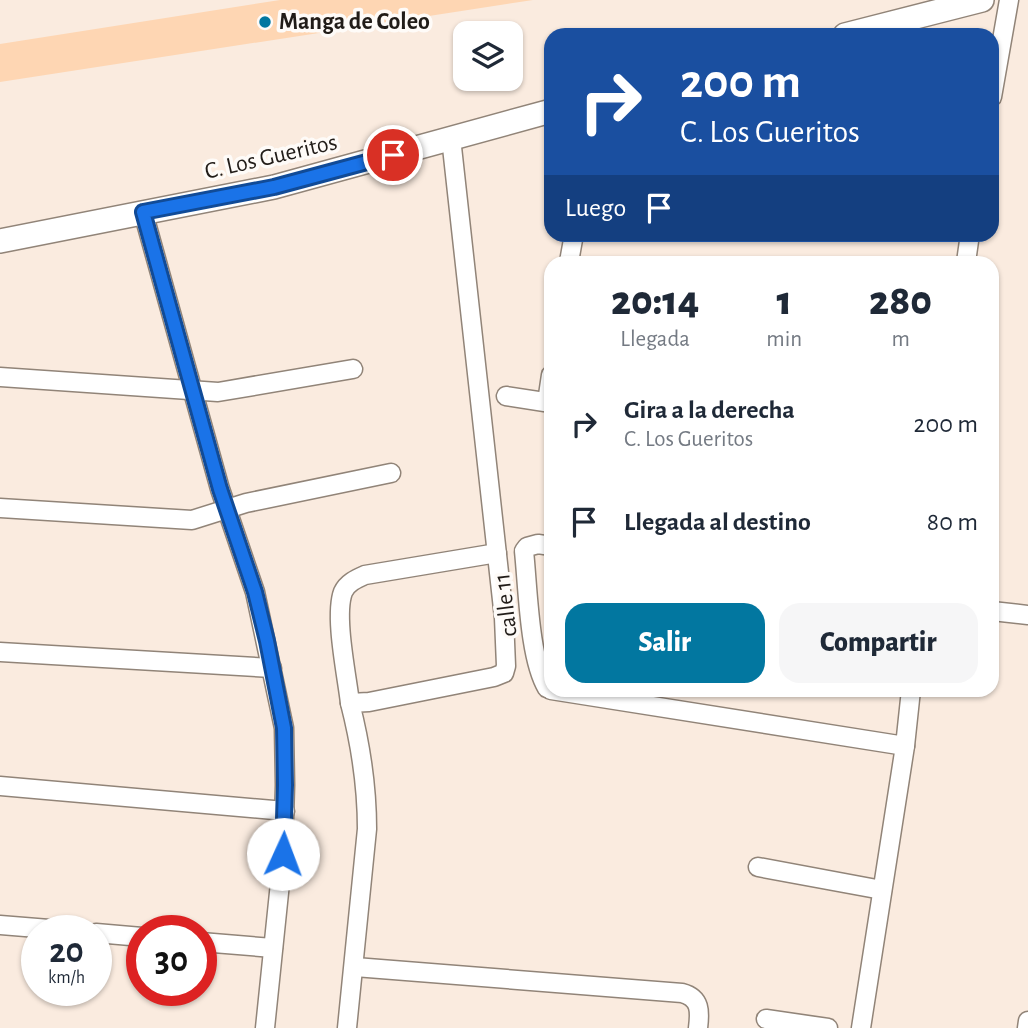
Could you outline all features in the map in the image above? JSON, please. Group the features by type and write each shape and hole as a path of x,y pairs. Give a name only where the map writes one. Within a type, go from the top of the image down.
{"street":[{"path":"872,28 982,0"},
{"path":"999,57 1009,0"},
{"name":"C. Los Gueritos","path":"0,242 274,187 544,113"},
{"path":"350,703 369,702 505,673 504,618 451,138"},
{"path":"143,212 226,509 255,592 284,728 283,854 265,1028"},
{"path":"0,377 218,392 353,369"},
{"path":"506,396 544,401"},
{"path":"0,508 181,521 204,518 246,503 391,473"},
{"name":"calle 11","path":"544,545 527,547 524,551 532,630 544,684"},
{"path":"347,1028 355,967 367,801 363,753 350,703 340,619 343,592 350,583 365,575 497,553"},
{"path":"999,612 1028,615"},
{"path":"0,652 272,668"},
{"name":"calle 11","path":"595,697 905,746"},
{"path":"861,1028 910,697"},
{"path":"0,786 285,811"},
{"path":"758,867 882,890"},
{"path":"0,925 21,927"},
{"path":"217,943 273,948"},
{"path":"355,967 682,993 697,1002 698,1028"},
{"path":"766,1019 828,1028"},
{"path":"1027,1028 1028,1021"}],"shaded area":[{"name":"Manga de Coleo","path":"280,0 533,0 0,82 0,44"}],"place":[{"name":"Manga de Coleo","path":"265,22"}],"route":[{"path":"283,854 284,728 267,641 255,592 220,489 143,212 274,187 393,155"}]}
